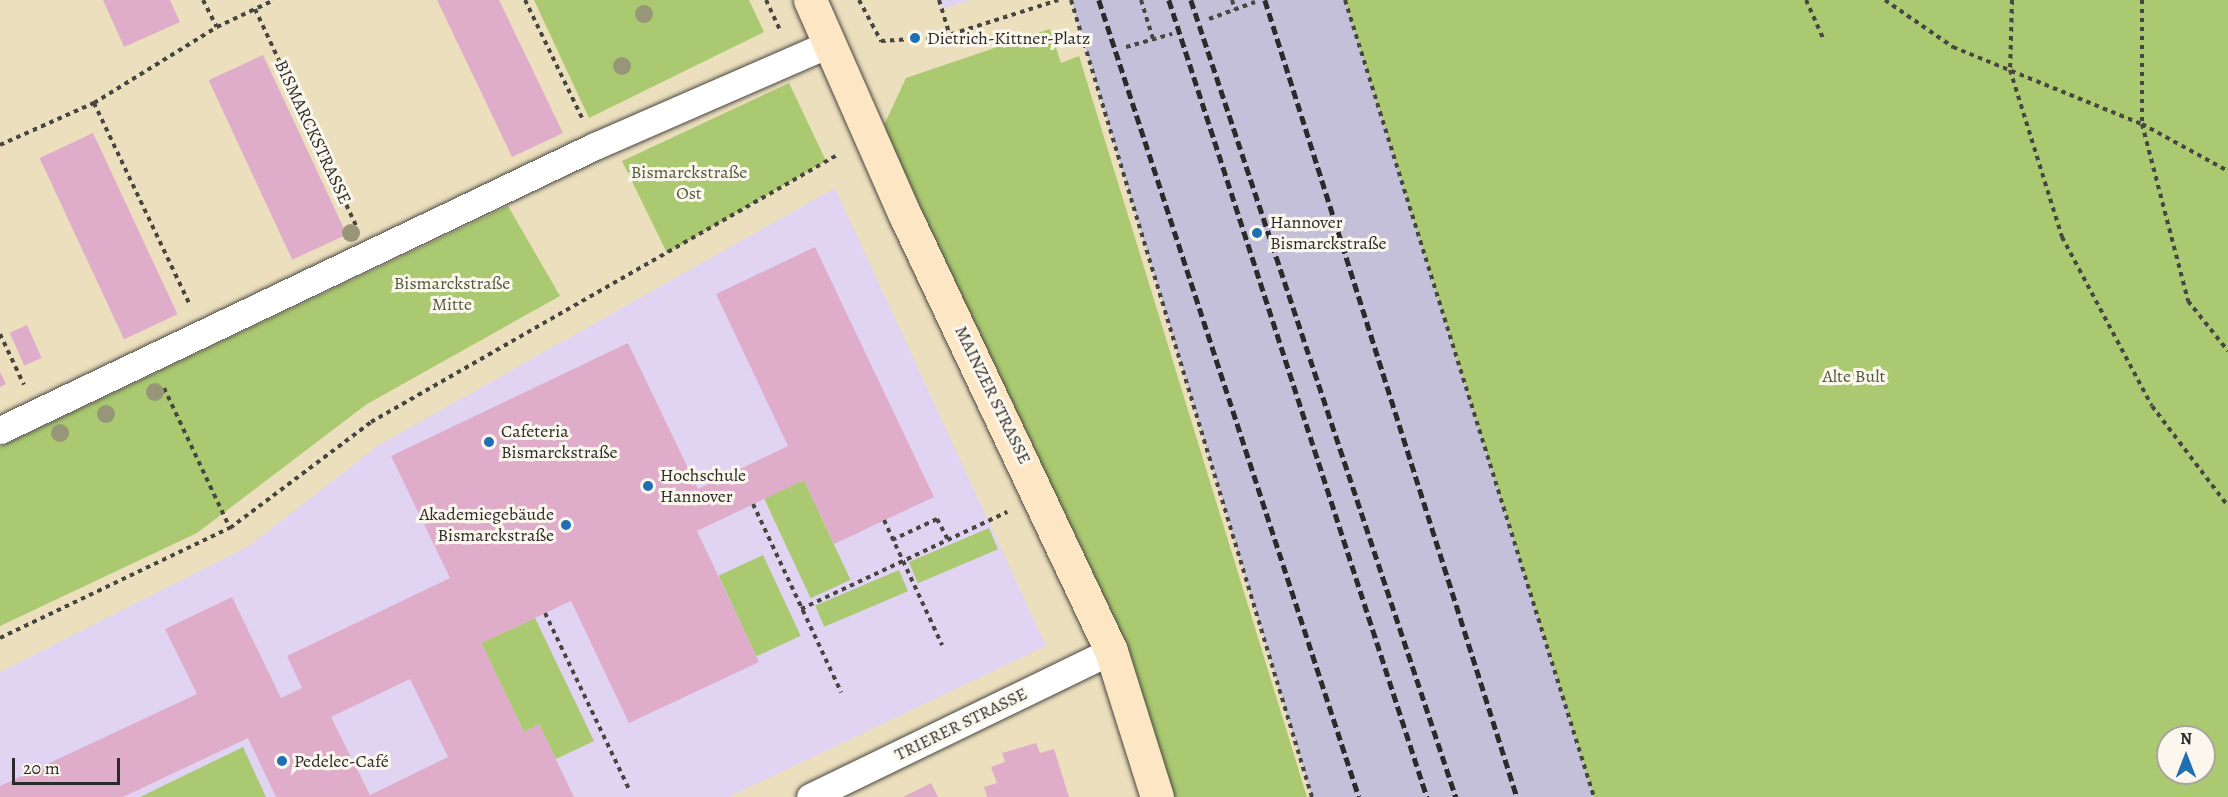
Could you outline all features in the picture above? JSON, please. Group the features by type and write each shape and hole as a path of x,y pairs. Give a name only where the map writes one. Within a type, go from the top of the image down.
{"street":[{"name":"MAINZER STRASSE","path":"810,0 871,136 1042,495 1111,651 1157,797"},
{"path":"0,430 370,256 595,146 829,44"},
{"name":"TRIERER STRASSE","path":"810,797 1111,651"}],"path":[{"path":"203,0 217,27"},
{"path":"0,145 94,103 217,27 274,0"},
{"path":"525,0 595,146"},
{"path":"859,0 881,41 950,35 1058,0"},
{"path":"939,0 950,35"},
{"path":"1071,0 1312,797"},
{"path":"1141,0 1153,39"},
{"path":"1232,0 1235,9"},
{"path":"1345,0 1594,797"},
{"path":"1806,0 1823,38"},
{"path":"1885,0 1953,47 2142,124 2228,171"},
{"path":"2012,0 2010,70 2062,237 2152,406 2228,506"},
{"path":"2142,0 2142,124 2188,301 2228,351"},
{"path":"1209,18 1255,2"},
{"name":"BISMARCKSTRASSE","path":"255,9 370,256"},
{"path":"1126,47 1172,33"},
{"path":"94,103 203,333"},
{"path":"0,638 230,528 371,422 871,136"},
{"path":"0,334 37,412"},
{"path":"150,358 230,528"},
{"path":"801,609 1042,495"},
{"path":"753,504 841,692"},
{"path":"892,540 938,519 948,540"},
{"path":"884,520 942,645"},
{"path":"545,613 630,791"}],"shaded area":[{"path":"939,0 971,0 941,9"},
{"path":"1071,0 1345,0 1594,797 1312,797"},
{"name":"Hochschule Hannover","path":"835,188 1046,646 729,797 0,797 0,672 249,546 379,445"}],"green space":[{"path":"534,0 749,0 764,32 589,118"},
{"name":"Alte Bult","path":"1345,0 2228,0 2228,797 1594,797"},
{"path":"1050,29 1061,63 1079,56 1307,797 1168,797 884,125 906,78"},
{"name":"Bismarckstraße Ost","path":"789,83 826,161 667,253 622,161"},
{"name":"Bismarckstraße Mitte","path":"508,206 560,296 367,404 197,533 0,626 0,447"},
{"path":"804,480 850,580 811,598 764,499"},
{"path":"989,528 998,549 918,583 909,562"},
{"path":"763,555 801,636 756,656 719,576"},
{"path":"899,570 908,591 824,627 815,606"},
{"path":"535,618 594,741 556,759 539,725 524,732 481,643"},
{"path":"243,747 266,797 140,797"}],"building":[{"path":"103,0 170,0 180,22 124,47"},
{"path":"437,0 499,0 563,133 512,157"},
{"path":"263,55 347,234 292,260 209,80"},
{"path":"93,133 178,314 124,339 40,158"},
{"name":"Akademiegebäude Bismarckstraße","path":"815,247 934,497 834,544 804,480 697,531 759,662 629,723 571,601 481,643 524,732 539,724 574,797 276,797 248,738 123,797 0,797 0,786 197,694 165,629 232,597 281,698 302,688 287,656 450,578 391,456 628,343 698,489 788,446 716,294","holes":["410,679 448,757 370,795 331,717"]},
{"path":"27,325 42,358 24,366 10,333"},
{"path":"0,372 6,384 0,387"},
{"path":"1036,743 1040,753 1054,749 1069,797 987,797 984,787 997,783 991,767 1005,762 1002,753"},
{"path":"931,783 938,797 903,797"}],"railway":[{"path":"1099,0 1359,797"},
{"path":"1169,0 1427,797"},
{"path":"1191,0 1456,797"},
{"path":"1265,0 1517,797"}],"place":[{"name":"Dietrich-Kittner-Platz","path":"915,38"},
{"name":"Hannover Bismarckstraße","path":"1257,233"},
{"name":"Cafeteria Bismarckstraße","path":"489,442"},
{"name":"Hochschule Hannover","path":"648,486"},
{"name":"Akademiegebäude Bismarckstraße","path":"566,525"},
{"name":"Pedelec-Café","path":"282,761"}]}
